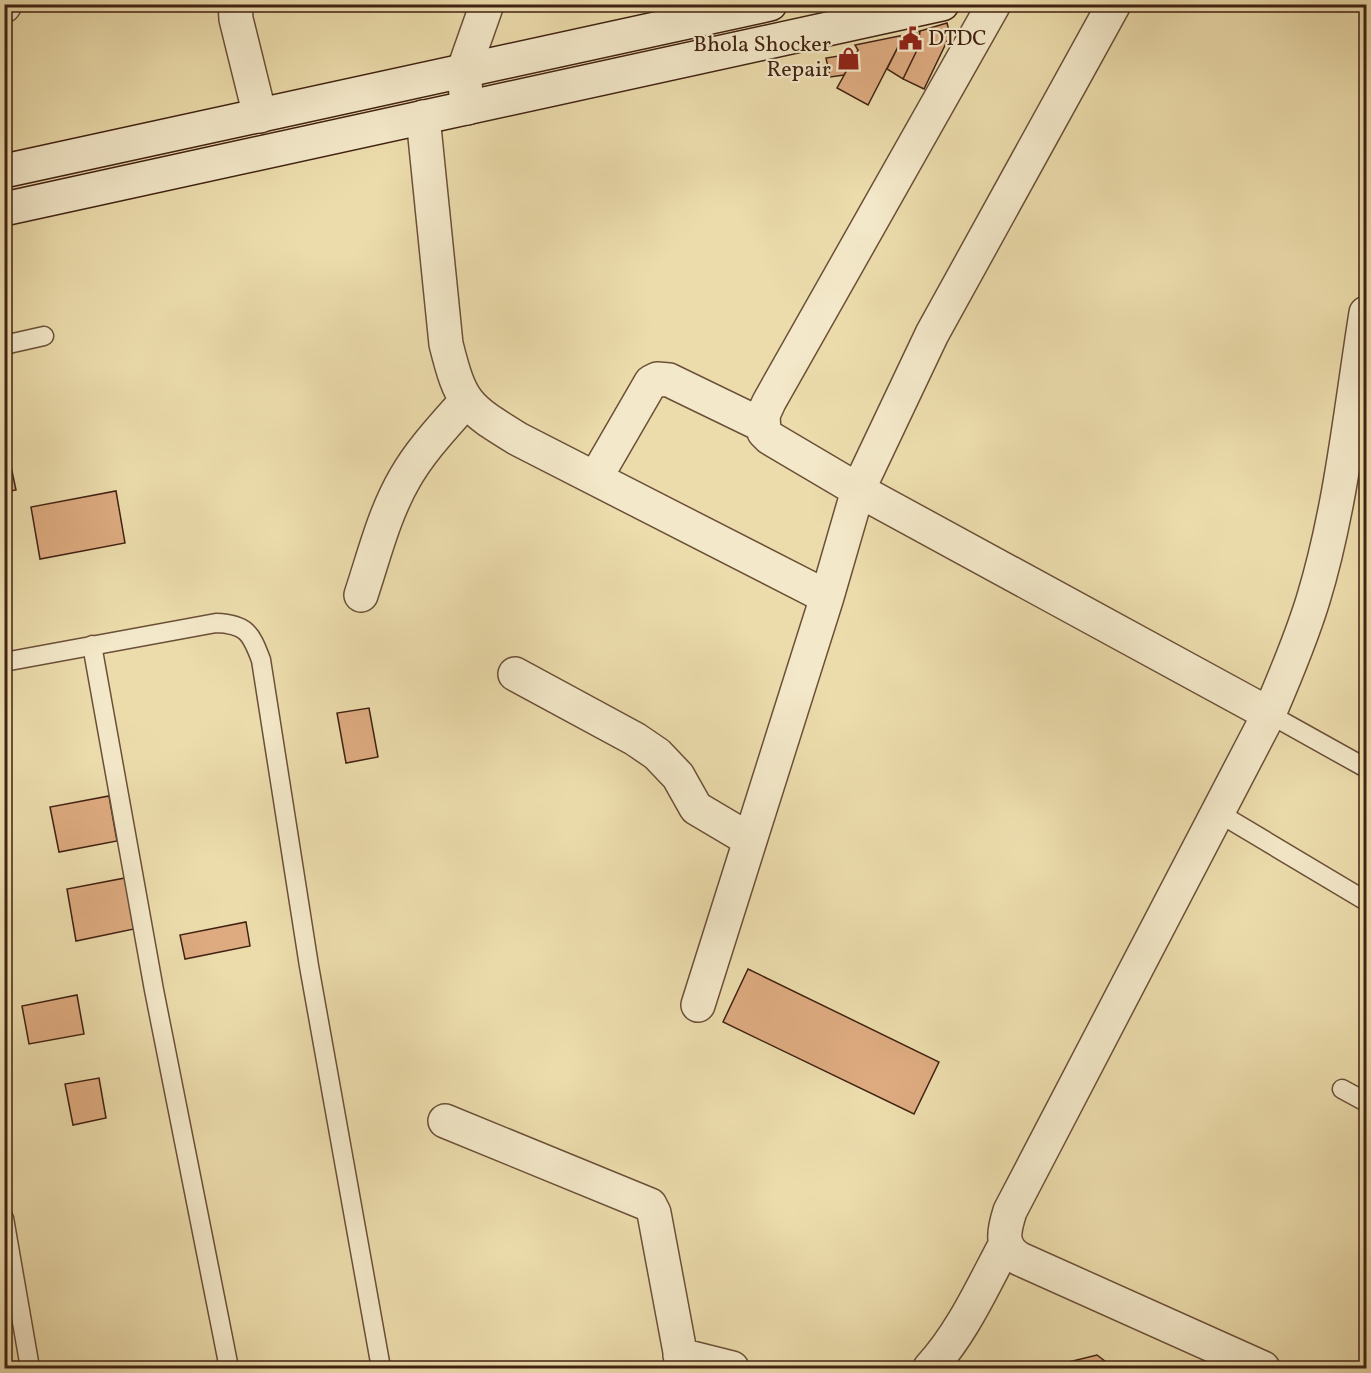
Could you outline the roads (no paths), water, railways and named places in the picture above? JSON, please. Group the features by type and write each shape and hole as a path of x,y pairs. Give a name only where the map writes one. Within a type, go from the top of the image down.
{"street":[{"path":"235,4 236,19 260,116"},
{"path":"468,108 464,69 487,4"},
{"path":"4,171 770,4"},
{"path":"4,209 468,108 877,11 942,4"},
{"path":"762,425 769,402 994,4"},
{"path":"698,1005 827,597 858,490 932,334 1113,4"},
{"path":"423,117 446,344 455,379 465,402 486,419 518,439 827,597"},
{"path":"1263,1368 1020,1260 1011,1255 1005,1245 1003,1231 1010,1210 1269,714 1300,638 1329,539 1366,313"},
{"path":"596,477 651,382 657,379 669,380 762,425 770,438 858,490 1269,714"},
{"path":"361,595 386,516 405,478 426,446 465,402"},
{"path":"515,674 635,739 657,754 678,776 696,808 750,840"},
{"path":"445,1121 650,1204 654,1213 681,1362 732,1368"},
{"path":"930,1368 945,1352 961,1326 1005,1245"}],"lane":[{"path":"4,345 44,336"},
{"path":"4,662 216,623 234,624 246,630 258,652 309,966 381,1368"},
{"path":"92,645 154,990 229,1368"},
{"path":"1269,714 1366,768"},
{"path":"1217,812 1366,901"},
{"path":"1342,1089 1366,1102"},
{"path":"4,1218 30,1368"}],"place":[{"name":"DTDC","path":"910,39"},
{"name":"Bhola Shocker Repair","path":"849,58"}]}
